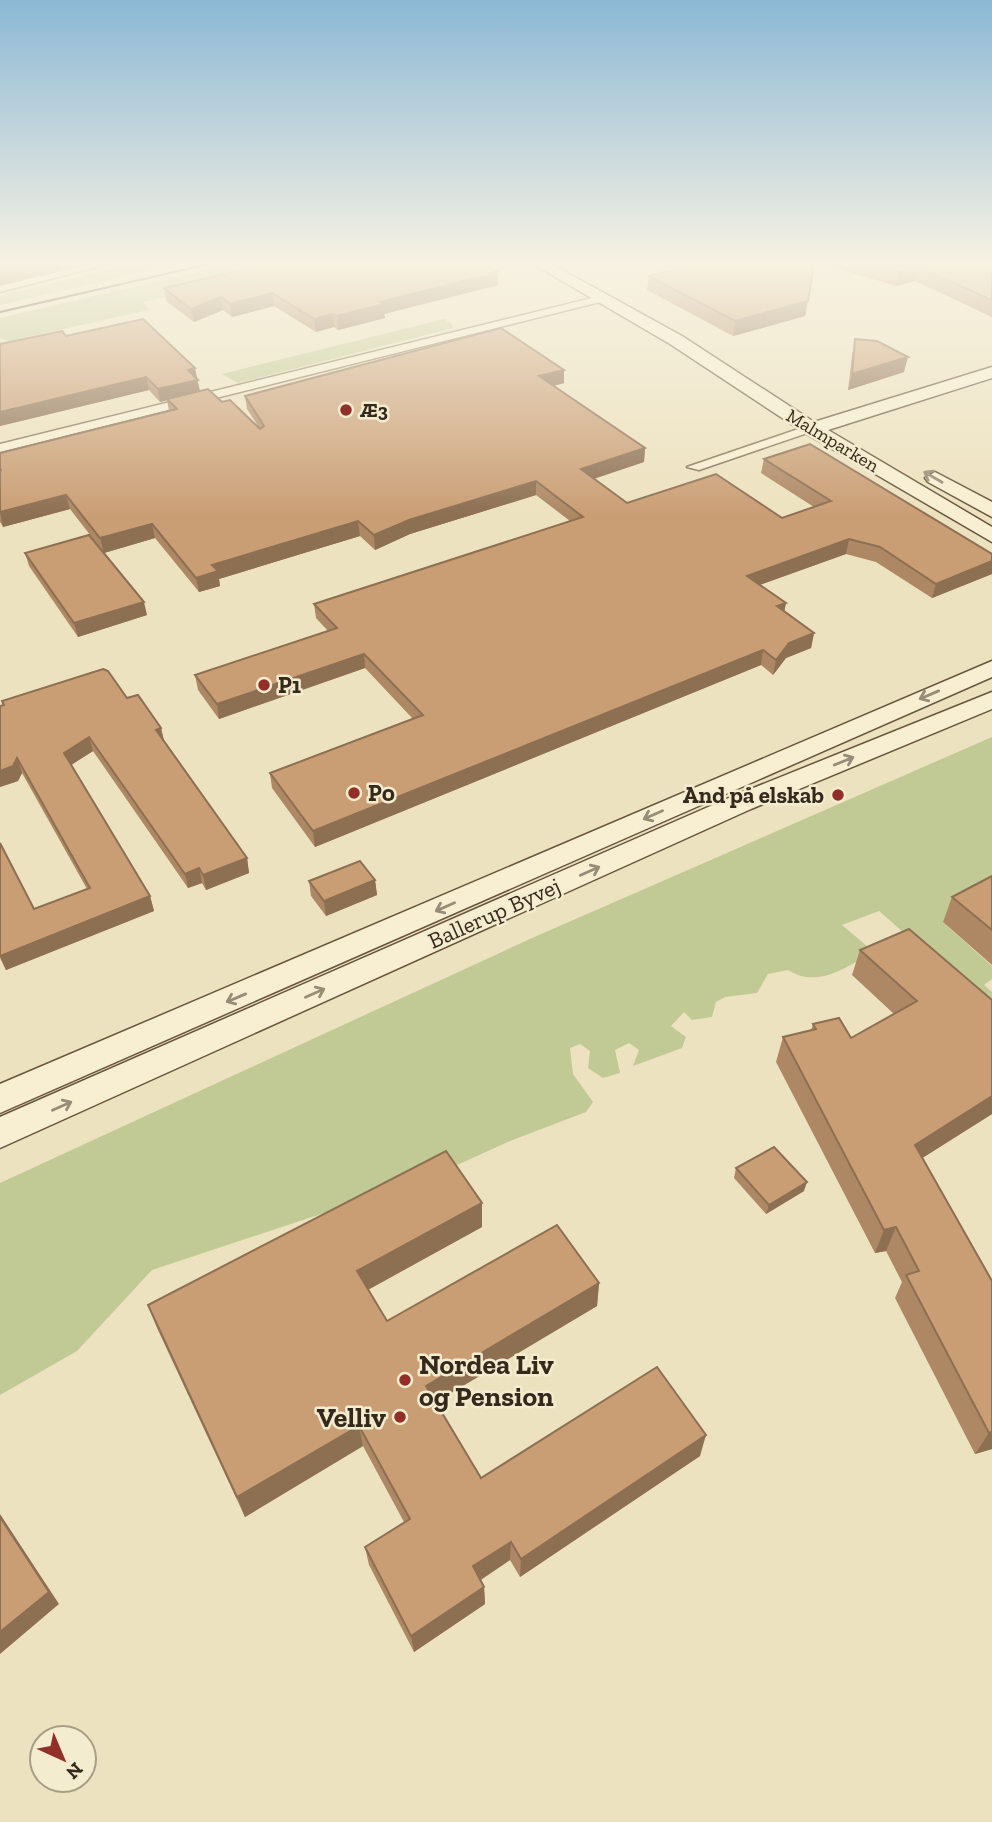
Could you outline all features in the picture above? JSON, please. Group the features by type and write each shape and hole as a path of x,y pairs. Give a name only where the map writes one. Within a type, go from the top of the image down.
{"main road":[{"name":"Ballerup Byvej","path":"0,1099 992,668"}],"street":[{"path":"0,448 411,346"},
{"name":"Malmparken","path":"685,346 812,429 992,536"},
{"name":"Malmparken","path":"688,346 837,421 867,439"},
{"path":"694,467 992,372"},
{"name":"Malmparken","path":"913,466 992,511"},
{"name":"Ballerup Byvej","path":"0,1133 741,803 992,700"}],"green space":[{"path":"335,346 383,346 238,383 222,374"},
{"path":"992,737 992,900 946,925 992,966 992,979 984,985 992,992 992,1010 879,911 842,925 874,952 821,977 799,975 788,970 768,974 757,993 725,997 716,1002 712,1017 692,1020 684,1012 671,1026 686,1037 682,1048 633,1066 639,1050 629,1043 615,1050 620,1073 603,1078 588,1068 590,1051 580,1044 570,1048 573,1074 593,1102 586,1112 510,1141 424,1180 152,1270 77,1351 0,1395 0,1183 532,938"}],"building":[{"path":"0,346 172,346 195,368 188,370 198,380 158,389 146,377 0,412"},
{"path":"433,346 528,346 564,370 539,376 645,448 581,469 627,503 716,474 782,518 831,501 764,459 810,444 992,554 992,561 936,584 880,547 849,539 747,576 786,603 777,606 814,633 789,643 776,660 763,650 313,831 270,773 423,715 364,654 217,704 195,675 337,628 314,604 583,517 536,481 409,520 374,535 358,521 212,565 218,571 196,578 152,524 100,538 66,495 0,512 0,453 177,409 167,399 208,389 222,402 230,400 260,429 264,426 245,396"},
{"path":"854,346 887,346 908,357 852,374"},
{"path":"89,535 144,602 74,623 25,553"},
{"path":"103,669 108,671 127,698 138,695 161,728 156,730 247,858 203,875 199,868 185,874 89,737 64,753 150,896 0,956 0,843 34,909 90,888 17,758 13,766 0,771 0,706 4,705 2,701"},
{"path":"360,861 375,880 324,901 309,881"},
{"path":"992,876 992,930 952,897"},
{"path":"909,929 992,1000 992,1096 915,1145 992,1281 992,1432 989,1433 906,1275 919,1271 896,1227 884,1230 783,1037 816,1029 813,1024 839,1018 851,1038 917,1001 860,950"},
{"path":"774,1147 807,1182 769,1205 736,1168"},
{"path":"446,1151 482,1203 357,1271 387,1321 557,1225 599,1283 426,1386 481,1478 657,1367 706,1435 521,1559 511,1542 473,1566 484,1587 411,1636 365,1547 410,1519 359,1426 237,1497 148,1305"},
{"path":"0,1517 49,1592 0,1632"}],"place":[{"name":"Æ3","path":"346,410"},
{"name":"P1","path":"264,685"},
{"name":"P0","path":"354,793"},
{"name":"And på elskab","path":"838,795"},
{"name":"Nordea Liv og Pension","path":"405,1380"},
{"name":"Velliv","path":"400,1417"}]}
